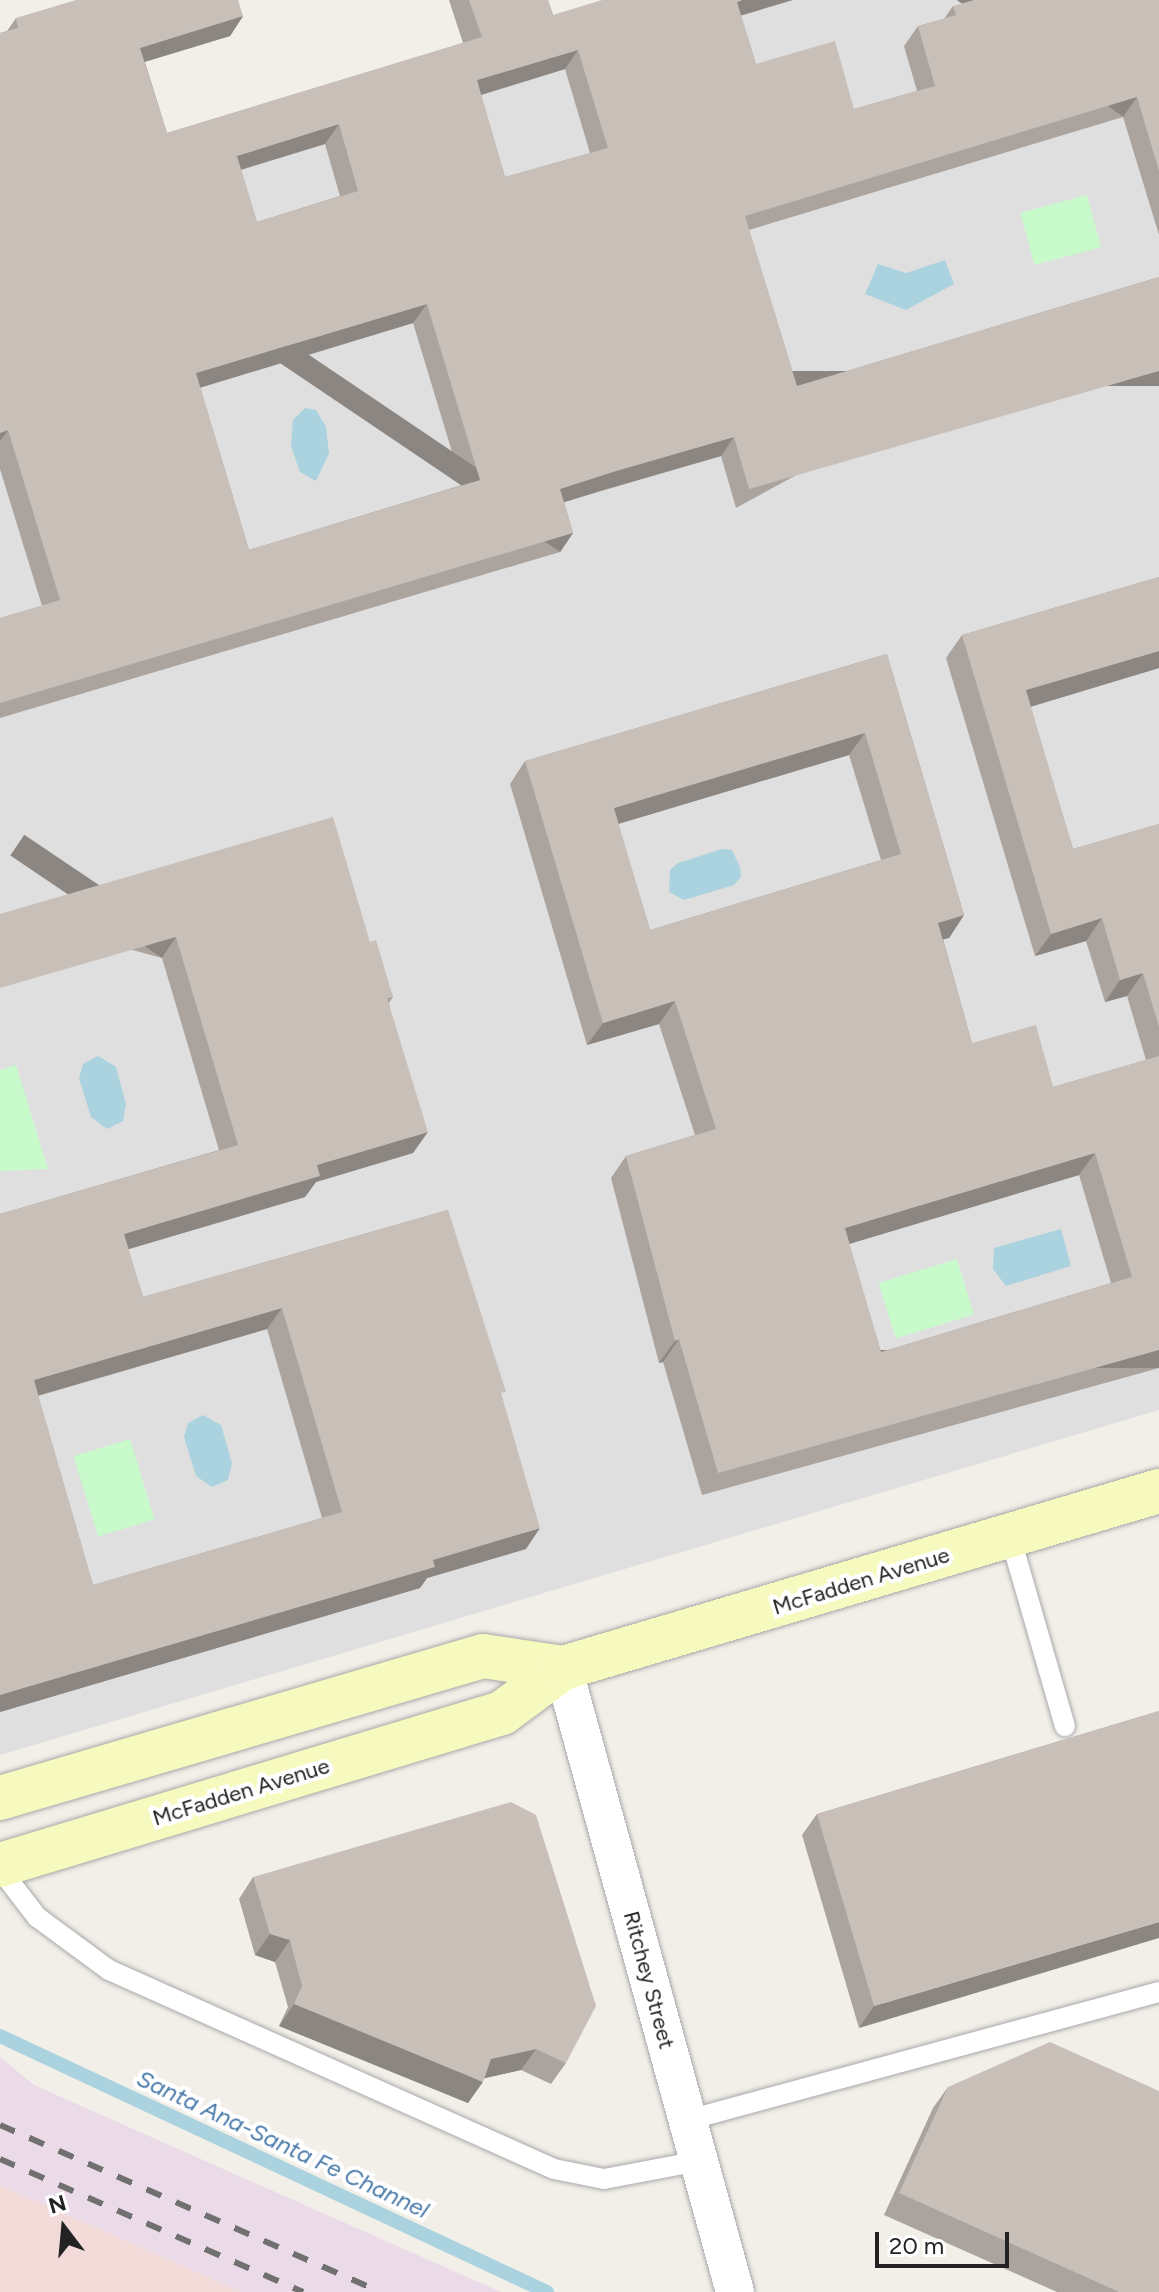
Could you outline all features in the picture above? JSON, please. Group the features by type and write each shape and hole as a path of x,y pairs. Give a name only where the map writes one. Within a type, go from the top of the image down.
{"main road":[{"name":"McFadden Avenue","path":"0,1867 502,1713 563,1668 1159,1491"},
{"name":"McFadden Avenue","path":"0,1798 483,1656 563,1668"}],"street":[{"name":"Ritchey Street","path":"563,1668 735,2292"}],"lane":[{"path":"1010,1536 1065,1726"},
{"path":"0,1867 37,1917 109,1970 554,2169 604,2179 699,2161"},
{"path":"688,2120 1159,1992"}],"shaded area":[{"path":"653,0 1159,0 1159,1410 0,1755 0,199"},
{"path":"0,2057 34,2085 501,2292 242,2292 0,2185"},
{"path":"0,2185 242,2292 0,2292"}],"green space":[{"path":"1087,195 1101,247 1034,265 1020,213"},
{"path":"16,1065 48,1169 0,1171 0,1070"},
{"path":"957,1259 974,1314 896,1338 879,1283"},
{"path":"130,1439 155,1519 98,1537 74,1456"}],"water":[{"path":"945,260 954,284 906,310 865,294 878,264 906,273"},
{"path":"305,408 316,410 326,427 329,453 316,481 300,472 291,446 293,420"},
{"path":"722,849 732,850 740,867 741,877 734,885 684,900 669,892 670,870 678,863"},
{"path":"98,1056 116,1067 126,1104 123,1121 107,1129 91,1117 79,1078 83,1064"},
{"path":"1061,1229 1071,1266 1006,1286 993,1269 994,1248"},
{"path":"203,1415 221,1425 232,1463 228,1480 212,1487 196,1476 184,1437 188,1423"}],"building":[{"path":"76,0 238,0 243,16 140,48 167,133 482,37 469,0 548,0 553,15 602,0 742,0 737,2 756,64 835,41 854,109 935,86 918,26 956,15 953,6 974,0 1159,0 1159,171 1137,97 745,216 797,386 1159,277 1159,371 749,489 734,437 560,489 573,533 0,703 0,618 60,600 8,430 0,433 0,33 18,28 16,18","holes":["578,50 608,148 505,177 477,80","339,124 358,191 257,222 237,156","427,304 480,480 249,550 196,373"]},
{"path":"1159,577 1159,651 1026,690 1073,849 1159,824 1159,1027 1143,973 1120,980 1102,918 1051,934 962,635"},
{"path":"887,654 964,915 938,923 972,1043 1036,1025 1053,1087 1159,1056 1159,1350 718,1473 679,1339 675,1341 626,1156 716,1129 675,1001 603,1023 525,761","holes":["865,733 901,854 650,930 614,808","1095,1153 1132,1277 881,1352 845,1228"]},
{"path":"333,817 370,942 376,940 393,997 387,998 428,1132 317,1165 320,1176 124,1234 143,1297 448,1210 506,1392 501,1393 540,1528 433,1560 435,1567 0,1695 0,1214 238,1145 176,937 0,988 0,914","holes":["282,1308 342,1512 93,1585 34,1380"]},
{"path":"1159,1711 1159,1922 874,2006 817,1814"},
{"path":"511,1802 536,1815 596,2006 566,2063 536,2049 491,2059 483,2082 294,2004 302,1986 290,1940 270,1934 253,1877"},
{"path":"1050,2042 1159,2091 1159,2292 1119,2292 899,2193 948,2087"}],"waterway":[{"name":"Santa Ana-Santa Fe Channel","path":"0,2036 547,2292"}],"railway":[{"path":"0,2125 380,2292"},
{"path":"0,2159 303,2292"}]}
